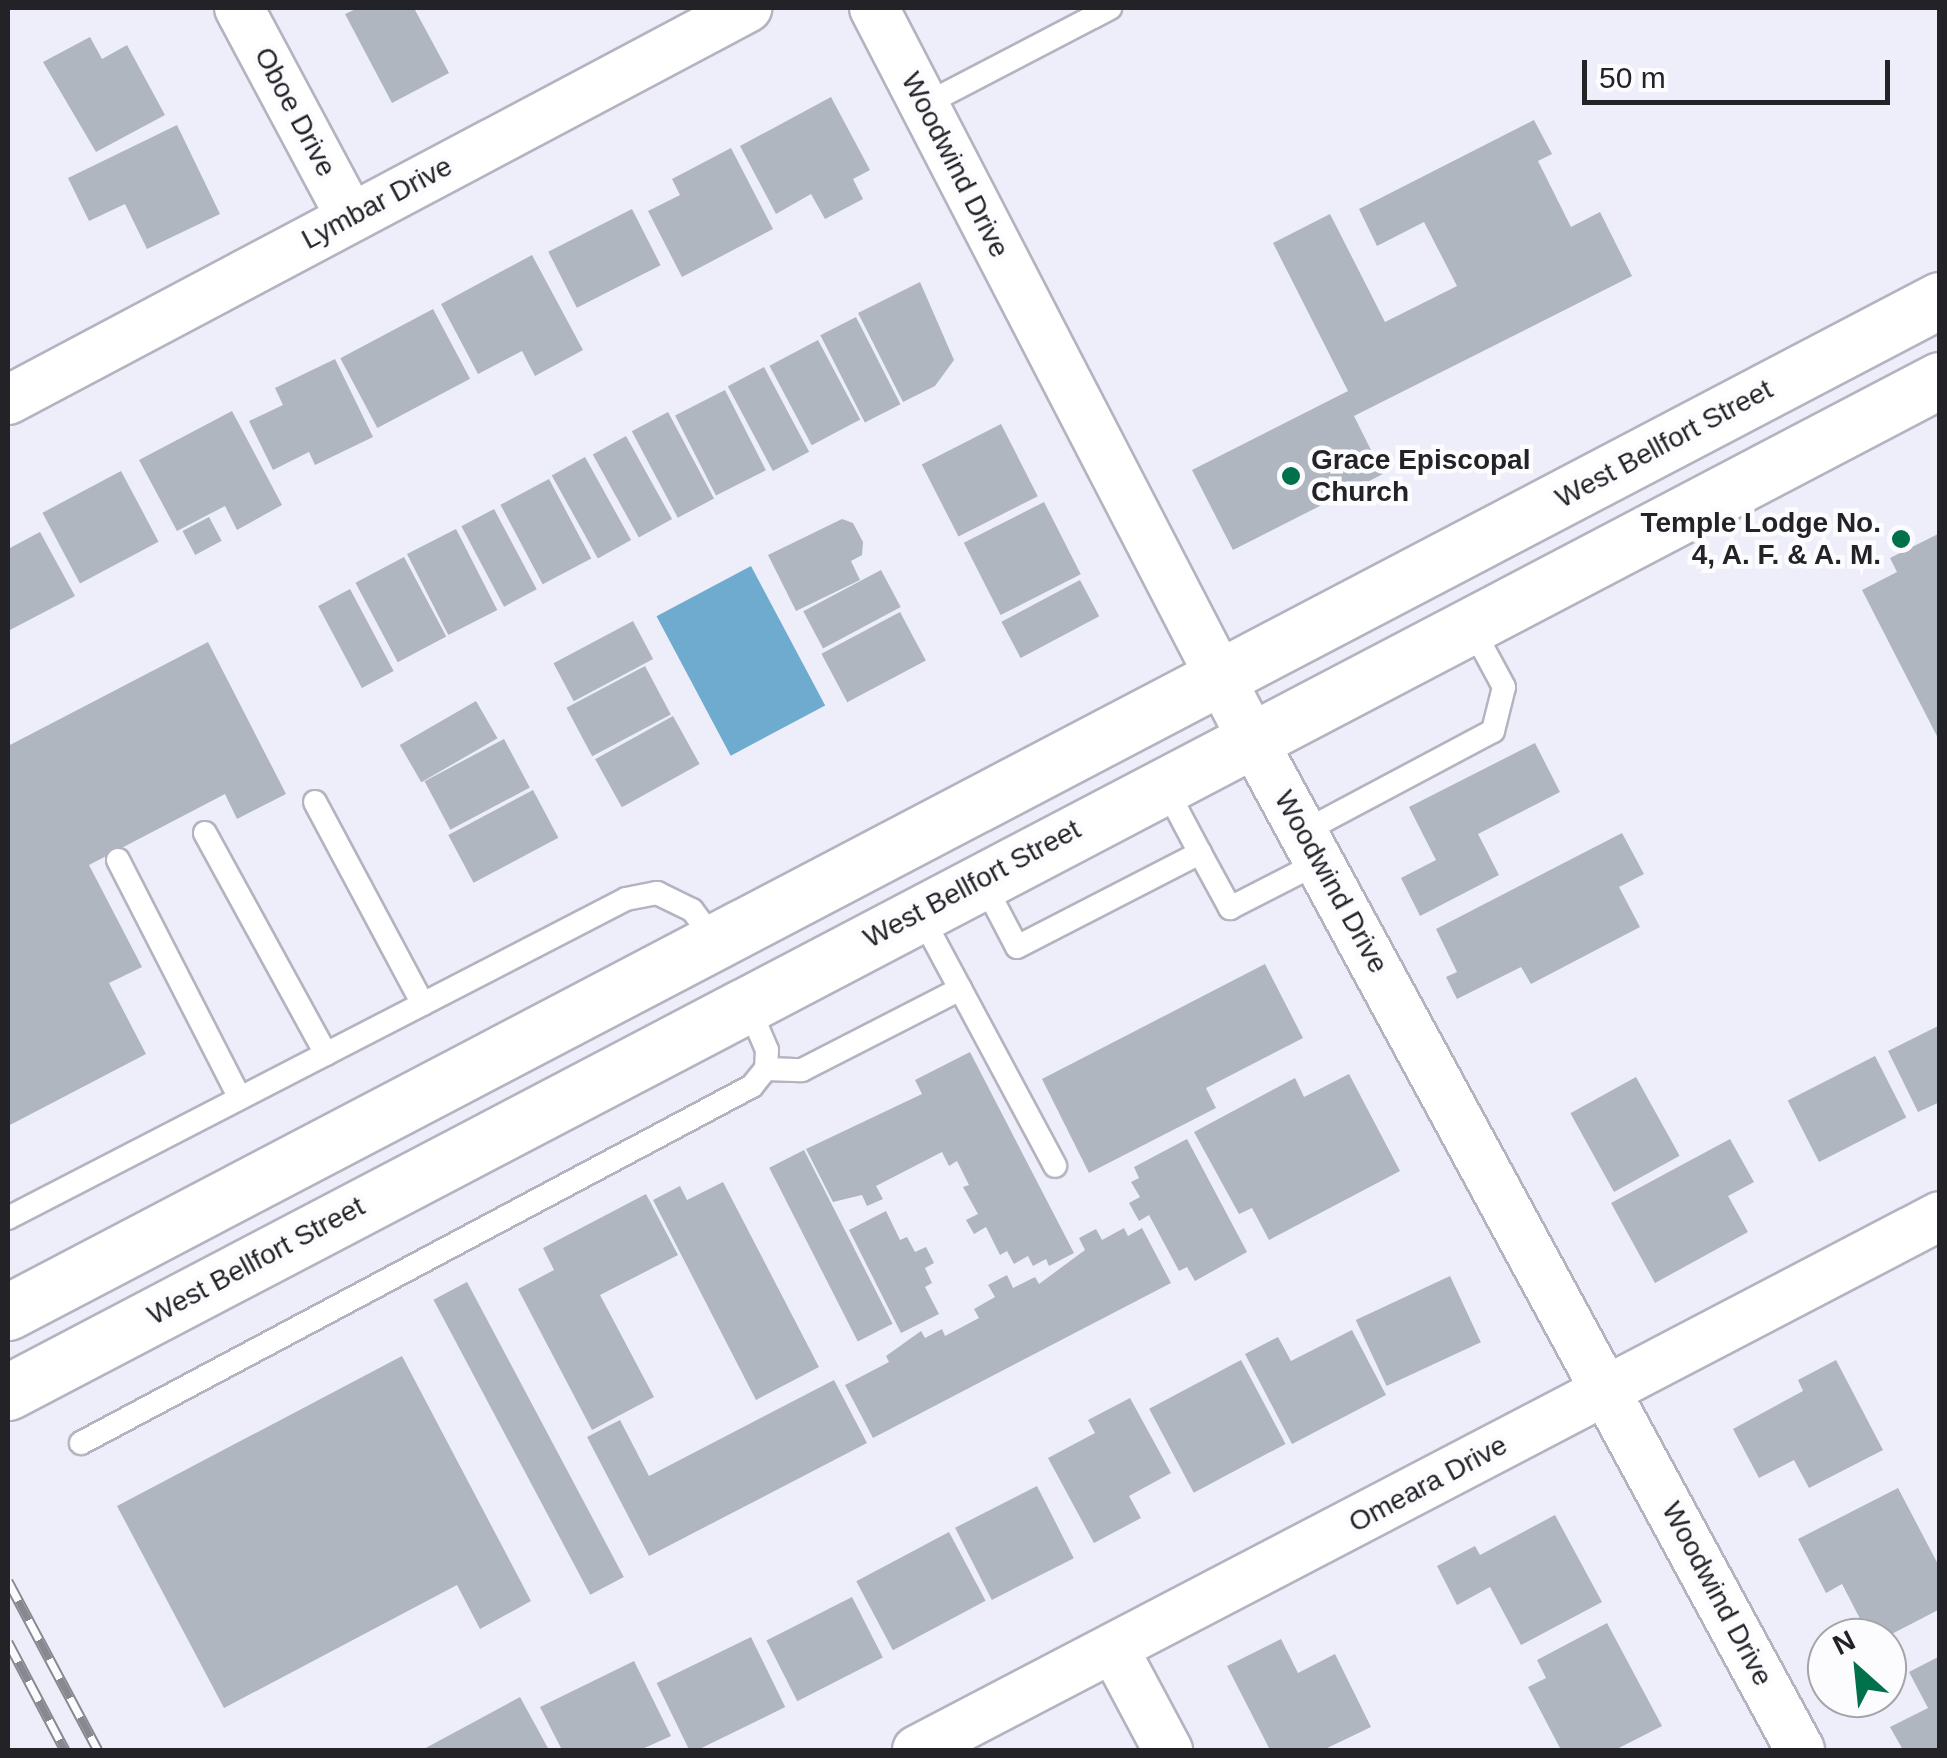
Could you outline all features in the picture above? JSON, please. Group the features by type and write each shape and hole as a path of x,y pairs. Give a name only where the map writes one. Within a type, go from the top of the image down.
{"main road":[{"name":"West Bellfort Street","path":"8,1312 1940,300"},
{"name":"West Bellfort Street","path":"8,1392 1163,783 1940,380"},
{"path":"1728,410 1761,475"},
{"path":"714,939 747,1003"}],"street":[{"name":"Oboe Drive","path":"239,8 350,216"},
{"name":"Lymbar Drive","path":"8,400 747,8"},
{"name":"Woodwind Drive","path":"874,8 1251,737 1608,1389 1800,1750"},
{"name":"Omeara Drive","path":"917,1750 1940,1216"},
{"path":"1114,1649 1168,1750"}],"lane":[{"path":"924,104 1110,8"},
{"path":"1163,783 1230,908 1311,847 1493,731 1504,687 1469,624"},
{"path":"315,802 423,1004"},
{"path":"204,833 326,1054"},
{"path":"981,879 1017,947 1200,853"},
{"path":"118,860 240,1098"},
{"path":"8,1218 626,899 658,894 692,910 714,939"},
{"path":"919,912 1054,1166"},
{"path":"81,1442 721,1103 766,1069 802,1070 960,989"},
{"path":"747,1003 768,1050 766,1069"}],"water":[{"path":"751,566 825,706 731,756 657,616"}],"building":[{"path":"358,8 414,8 449,73 392,103 345,14"},
{"path":"90,37 102,59 127,45 165,115 96,152 43,62"},
{"path":"831,97 870,170 853,179 863,199 825,219 811,194 776,214 740,146"},
{"path":"1534,120 1552,154 1538,161 1571,227 1600,212 1632,276 1354,416 1383,474 1233,550 1192,470 1348,391 1273,243 1330,214 1385,322 1457,286 1424,222 1377,246 1359,209"},
{"path":"177,125 220,214 147,249 125,204 89,221 68,178"},
{"path":"731,148 773,229 682,277 648,211 680,195 672,179"},
{"path":"632,209 661,265 577,308 548,252"},
{"path":"532,255 583,350 535,376 522,351 478,374 441,304"},
{"path":"920,282 954,360 935,386 903,402 858,313"},
{"path":"433,309 470,379 377,428 340,358"},
{"path":"856,317 900,404 865,422 820,335"},
{"path":"818,340 860,419 812,445 769,366"},
{"path":"335,359 373,437 315,465 309,452 273,470 249,421 283,405 275,388"},
{"path":"764,367 809,452 773,471 728,386"},
{"path":"725,390 766,470 716,496 675,415"},
{"path":"232,411 282,505 237,530 225,506 177,531 139,460"},
{"path":"668,412 714,499 678,518 632,431"},
{"path":"1001,424 1038,496 958,537 922,464"},
{"path":"626,436 672,519 639,538 593,454"},
{"path":"585,457 631,540 598,559 552,475"},
{"path":"121,471 159,542 80,583 42,513"},
{"path":"549,479 591,558 543,584 500,505"},
{"path":"1044,502 1081,574 1001,615 964,543"},
{"path":"494,509 537,589 504,607 461,526"},
{"path":"209,517 222,541 195,555 183,531"},
{"path":"842,519 853,523 863,542 862,555 851,561 860,580 796,611 768,555"},
{"path":"456,529 497,610 448,635 407,554"},
{"path":"40,532 75,596 8,631 8,549"},
{"path":"1940,533 1940,742 1862,590 1897,572 1890,558"},
{"path":"404,557 446,636 398,662 355,583"},
{"path":"881,570 901,607 823,648 803,611"},
{"path":"1080,580 1099,616 1021,658 1001,622"},
{"path":"350,589 394,671 362,688 318,606"},
{"path":"900,612 926,661 847,702 821,654"},
{"path":"633,621 653,659 574,701 554,663"},
{"path":"208,642 286,794 237,819 225,794 89,865 142,967 109,983 146,1054 8,1126 8,746"},
{"path":"645,666 671,715 592,756 566,708"},
{"path":"476,701 497,738 421,782 400,745"},
{"path":"673,716 700,764 622,807 595,759"},
{"path":"504,739 530,788 450,830 425,781"},
{"path":"1535,743 1560,792 1478,834 1499,875 1420,916 1401,878 1436,860 1409,807"},
{"path":"533,790 558,838 474,883 448,835"},
{"path":"1622,833 1644,874 1619,887 1640,927 1531,984 1521,967 1457,999 1446,977 1457,972 1436,929"},
{"path":"1265,964 1303,1038 1206,1088 1216,1108 1089,1173 1042,1079"},
{"path":"1940,1025 1940,1102 1918,1112 1888,1051"},
{"path":"970,1052 1074,1253 1049,1266 1046,1259 1033,1266 1028,1256 1014,1264 1007,1251 1000,1255 986,1227 974,1234 966,1220 978,1214 963,1187 969,1185 957,1161 949,1166 942,1152 876,1186 883,1199 867,1206 862,1195 833,1202 806,1149 922,1094 915,1080"},
{"path":"1875,1056 1906,1117 1819,1162 1788,1100"},
{"path":"1349,1074 1400,1171 1269,1240 1252,1208 1239,1214 1194,1132 1295,1078 1304,1097"},
{"path":"1636,1077 1680,1156 1614,1192 1570,1113"},
{"path":"1187,1139 1247,1252 1195,1281 1187,1267 1179,1271 1149,1215 1139,1221 1129,1203 1140,1197 1131,1182 1139,1178 1134,1167"},
{"path":"1730,1139 1754,1182 1728,1196 1748,1232 1655,1283 1611,1203"},
{"path":"804,1150 893,1324 858,1341 769,1168"},
{"path":"723,1182 819,1367 756,1400 653,1200 680,1186 687,1200"},
{"path":"646,1194 678,1255 600,1295 654,1397 592,1430 518,1289 554,1270 543,1248"},
{"path":"886,1211 900,1240 907,1237 915,1252 926,1247 934,1263 925,1268 932,1283 925,1287 939,1314 901,1333 849,1230"},
{"path":"1124,1228 1128,1236 1142,1228 1171,1283 873,1438 845,1385 889,1362 886,1356 921,1331 925,1338 942,1329 945,1336 979,1318 974,1309 995,1297 988,1285 1007,1275 1013,1288 1035,1277 1039,1284 1085,1250 1079,1238 1096,1229 1102,1240"},
{"path":"1450,1276 1481,1342 1387,1386 1356,1320"},
{"path":"467,1282 624,1577 590,1595 433,1300"},
{"path":"1352,1330 1386,1395 1292,1444 1245,1354 1278,1337 1291,1361"},
{"path":"402,1356 531,1601 480,1629 457,1585 224,1708 117,1506"},
{"path":"1241,1360 1286,1444 1194,1493 1149,1409"},
{"path":"1836,1360 1883,1450 1809,1488 1794,1460 1759,1478 1733,1429 1803,1391 1798,1380"},
{"path":"834,1380 867,1443 649,1556 587,1437 620,1420 649,1476"},
{"path":"1130,1398 1171,1473 1129,1496 1141,1518 1094,1543 1048,1458 1095,1433 1088,1420"},
{"path":"1037,1486 1074,1558 992,1600 955,1528"},
{"path":"1898,1488 1940,1568 1940,1609 1907,1626 1907,1618 1860,1618 1842,1584 1826,1593 1798,1539"},
{"path":"1555,1515 1602,1602 1521,1645 1490,1587 1457,1605 1437,1566 1475,1546 1480,1555"},
{"path":"949,1532 986,1601 893,1650 856,1581"},
{"path":"852,1597 883,1658 797,1701 766,1641"},
{"path":"1607,1623 1662,1726 1615,1750 1561,1750 1528,1687 1546,1678 1537,1660"},
{"path":"751,1637 785,1707 697,1750 689,1750 657,1683"},
{"path":"1281,1639 1298,1673 1335,1654 1371,1727 1323,1750 1270,1750 1227,1666"},
{"path":"1940,1656 1940,1750 1903,1750 1890,1727 1928,1708 1909,1672"},
{"path":"634,1661 671,1736 640,1750 562,1750 540,1707"},
{"path":"520,1697 549,1750 422,1750"}],"railway":[{"path":"8,1581 98,1750"},
{"path":"8,1642 65,1750"}],"place":[{"name":"Grace Episcopal Church","path":"1291,476"},
{"name":"Temple Lodge No. 4, A. F. & A. M.","path":"1901,539"}]}
